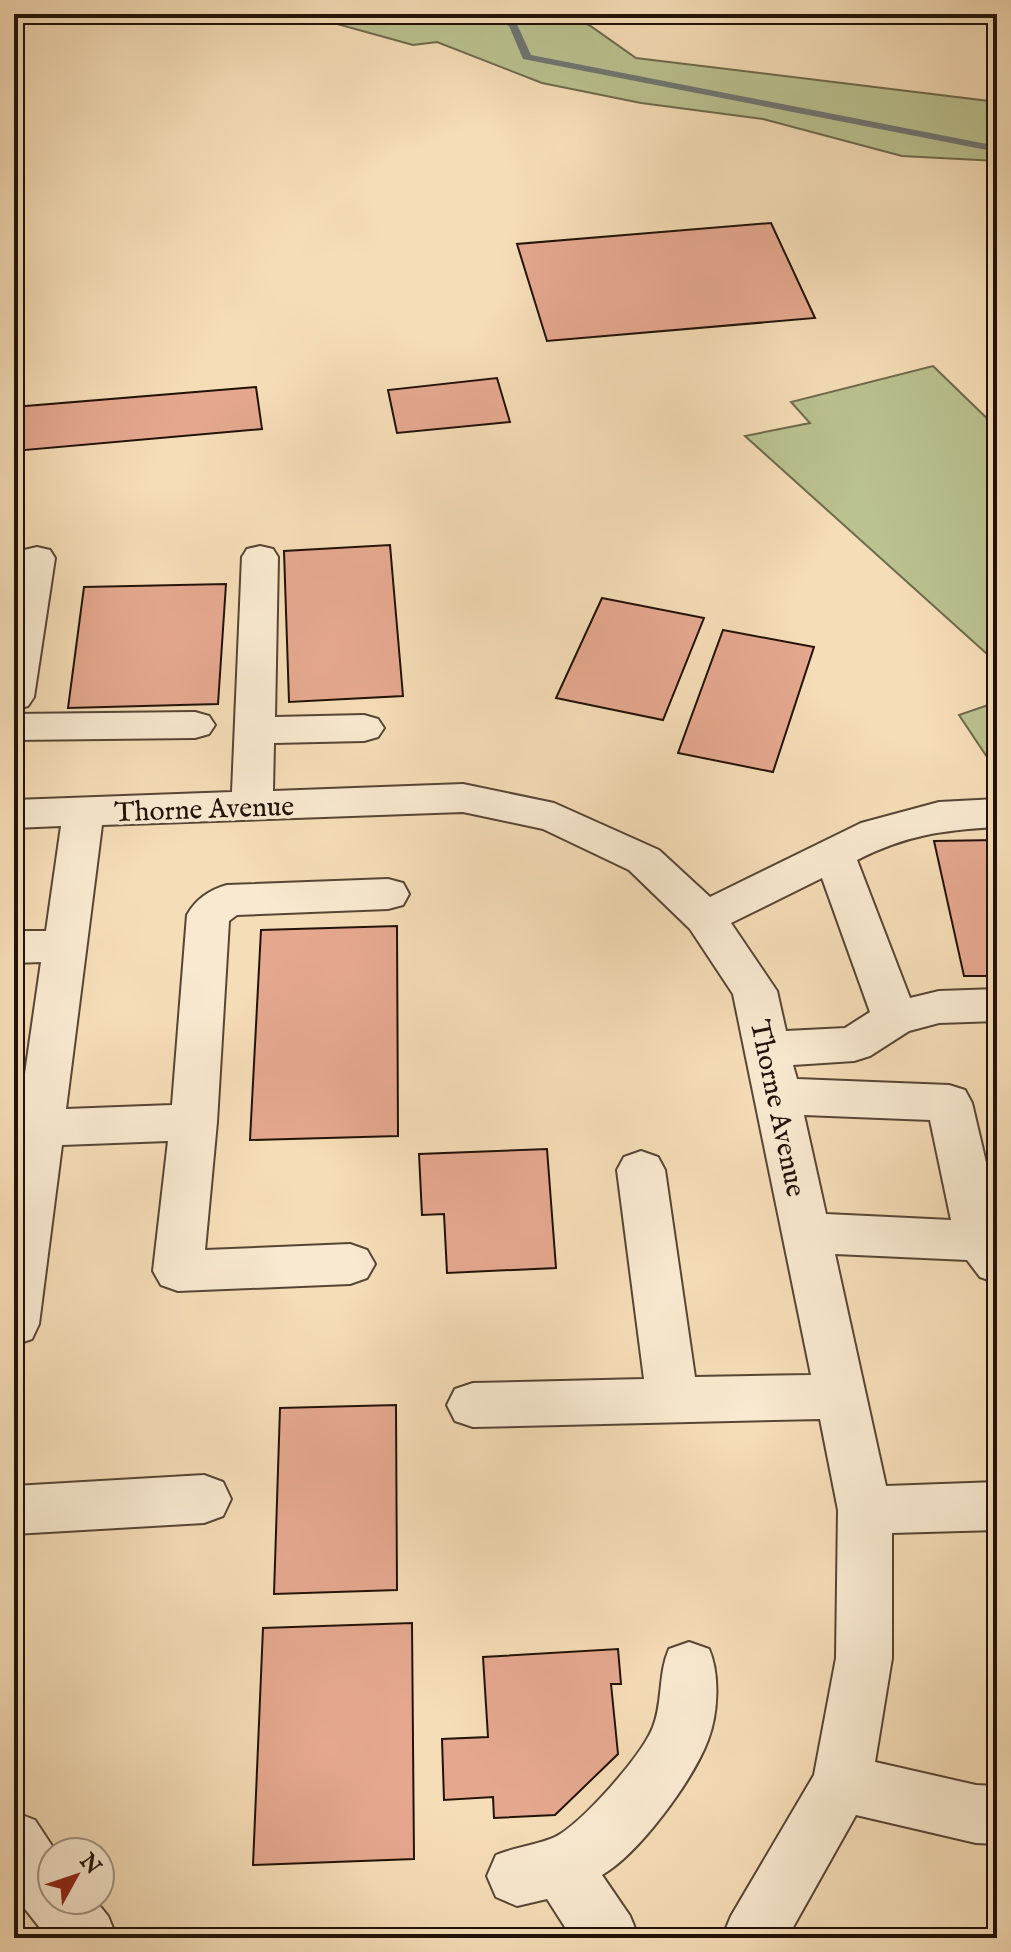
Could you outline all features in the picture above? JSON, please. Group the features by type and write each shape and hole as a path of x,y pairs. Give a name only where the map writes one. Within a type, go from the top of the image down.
{"street":[{"path":"252,806 260,557"},
{"path":"14,697 37,558"},
{"path":"14,727 195,725"},
{"path":"254,731 364,728"},
{"name":"Thorne Avenue","path":"14,814 463,798 554,817 644,860 705,918 755,991 865,1510 864,1658 842,1783 753,1938"},
{"name":"Thorne Avenue","path":"14,1324 33,1107 65,946 83,813"},
{"path":"705,918 876,833 939,816 997,813"},
{"path":"834,853 895,1018"},
{"path":"350,1264 178,1271 194,1122 208,915 227,900 388,894"},
{"path":"14,947 65,946"},
{"path":"768,1049 854,1044 895,1018 939,1007 997,1005"},
{"path":"776,1096 949,1103 988,1252 805,1233"},
{"path":"33,1107 194,1122"},
{"path":"641,1170 673,1400"},
{"path":"473,1405 840,1396"},
{"path":"14,1510 204,1499"},
{"path":"865,1510 997,1506"},
{"path":"608,1938 539,1871 594,1847 643,1792 681,1736 689,1668"},
{"path":"842,1783 976,1814 997,1815"},
{"path":"15,1848 36,1875"},
{"path":"69,1916 86,1938"}],"green space":[{"path":"14,14 563,14 589,25 636,58 997,102 997,161 902,156 763,119 641,103 542,83 437,42 413,45 312,17 221,15 135,21 14,20"},
{"path":"933,366 997,428 997,663 745,436 810,423 791,402"},
{"path":"997,702 997,772 959,715"}],"building":[{"path":"771,223 815,318 547,341 517,244"},
{"path":"497,378 510,422 397,433 388,390"},
{"path":"256,387 262,429 14,451 14,407"},
{"path":"390,545 403,696 289,702 284,551"},
{"path":"226,584 218,704 68,708 84,587"},
{"path":"602,598 704,618 663,720 556,698"},
{"path":"723,630 814,647 773,772 678,753"},
{"path":"997,840 997,976 964,976 934,841"},
{"path":"397,926 398,1136 250,1140 261,930"},
{"path":"547,1149 556,1268 447,1273 444,1214 422,1215 419,1154"},
{"path":"396,1405 397,1590 274,1594 280,1408"},
{"path":"412,1623 414,1859 253,1865 263,1628"},
{"path":"618,1649 621,1684 611,1684 618,1754 555,1815 494,1818 493,1797 444,1800 442,1739 488,1737 483,1657"}],"waterway":[{"path":"488,14 513,24 527,57 997,149"}]}
